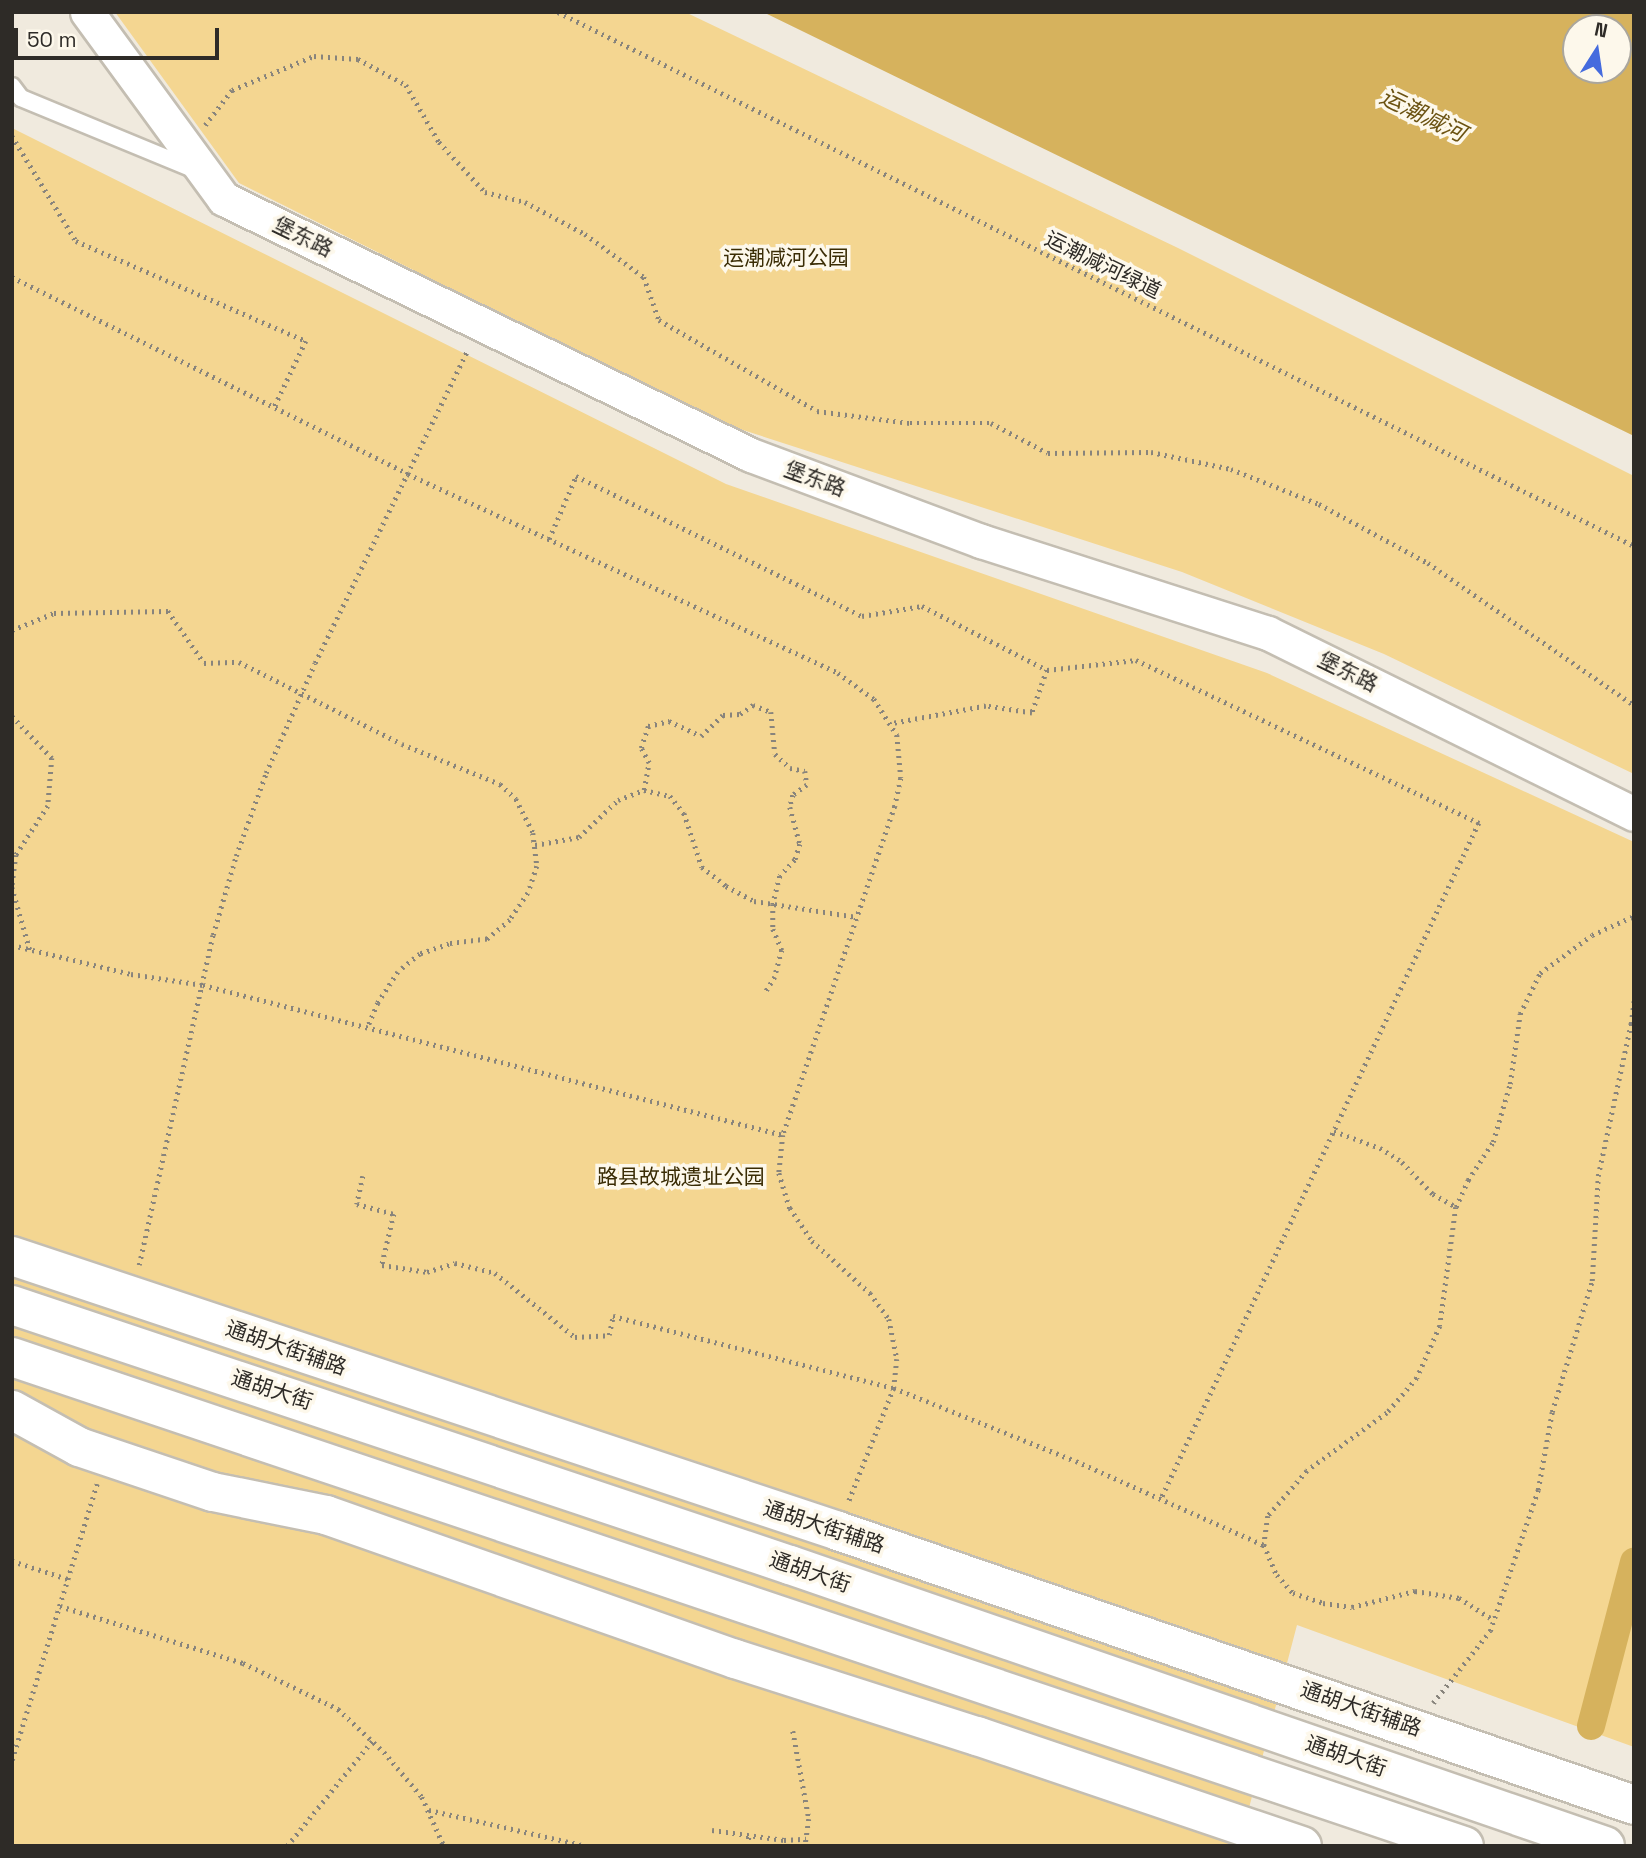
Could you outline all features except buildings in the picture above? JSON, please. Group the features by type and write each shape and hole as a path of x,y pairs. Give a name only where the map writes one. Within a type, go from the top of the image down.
{"main road":[{"name":"通胡大街辅路","path":"12,1256 838,1531 1634,1805"},
{"name":"通胡大街","path":"12,1304 764,1556 1605,1846"},
{"path":"12,1357 1464,1846"},
{"path":"12,1410 79,1447 213,1492 326,1515 735,1658 977,1736 1301,1846"}],"street":[{"name":"堡东路","path":"87,12 224,199 751,455 981,541 1268,633 1634,814"}],"lane":[{"path":"12,86 21,98 206,175"}],"path":[{"name":"运潮减河绿道","path":"558,12 1634,546"},
{"path":"186,147 232,90 314,57 358,59 406,85 439,142 485,192 525,202 584,234 644,277 659,320 817,411 910,423 991,423 1048,453 1151,452 1231,469 1319,504 1428,563 1634,705"},
{"path":"12,136 76,242 306,341 274,408"},
{"path":"12,277 408,474 838,673 874,699 897,735 901,778 895,806 783,1135 779,1173 790,1208 812,1241 870,1293 889,1320 897,1359 894,1388 838,1531"},
{"path":"137,1270 236,856 266,773 480,323"},
{"path":"549,539 576,476 862,616 922,606 1047,670 1136,660 1479,823 1161,1499"},
{"path":"12,630 54,613 168,611 204,663 239,662 402,744 500,784 516,799 533,833 535,845 537,866 528,893 510,920 487,939 449,944 420,954 398,972 378,1003 368,1027"},
{"path":"890,724 986,706 1032,713 1047,670"},
{"path":"644,790 649,763 641,748 648,726 669,721 701,736 723,715 740,714 753,705 771,712 775,754 790,768 805,771 807,785 793,795 790,807 800,844 795,860 780,876 773,904 773,929 782,950 775,977 765,993"},
{"path":"12,716 52,758 48,806 16,855 12,887 30,950"},
{"path":"535,845 579,837 618,800 644,790 670,796 684,813 702,867 726,886 754,901 857,917"},
{"path":"1494,1620 1458,1598 1415,1591 1352,1607 1322,1603 1293,1593 1277,1575 1264,1545 1268,1516 1307,1471 1387,1413 1417,1377 1440,1326 1456,1207 1468,1180 1493,1142 1510,1084 1520,1014 1540,973 1592,935 1634,916"},
{"path":"12,945 131,974 203,985 783,1135"},
{"path":"1429,1709 1490,1631 1538,1490 1552,1412 1592,1281 1598,1176 1632,1024 1634,1000"},
{"path":"1334,1131 1380,1148 1402,1162 1433,1194 1456,1207"},
{"path":"363,1176 356,1204 394,1214 382,1265 427,1272 455,1263 495,1273 575,1337 609,1335 613,1316 894,1388 1076,1461 1264,1545"},
{"path":"12,1760 98,1482"},
{"path":"12,1561 68,1579"},
{"path":"60,1606 243,1663 338,1709 372,1741 422,1797 444,1846"},
{"path":"793,1731 809,1819 805,1846"},
{"path":"287,1846 372,1741"},
{"path":"428,1810 586,1846"},
{"path":"712,1830 806,1839"},
{"path":"747,1846 749,1835"}],"green space":[{"name":"运潮减河公园","path":"115,12 685,12 1178,248 1634,476 1634,774 1384,654 1182,572 718,422 239,183"},
{"name":"路县故城遗址公园","path":"12,128 726,484 1267,673 1634,842 1634,1747 1297,1625 1239,1846 12,1846"}],"water":[{"name":"运潮减河","path":"763,12 1634,12 1634,436"}],"waterway":[{"path":"1591,1726 1634,1562"}]}
